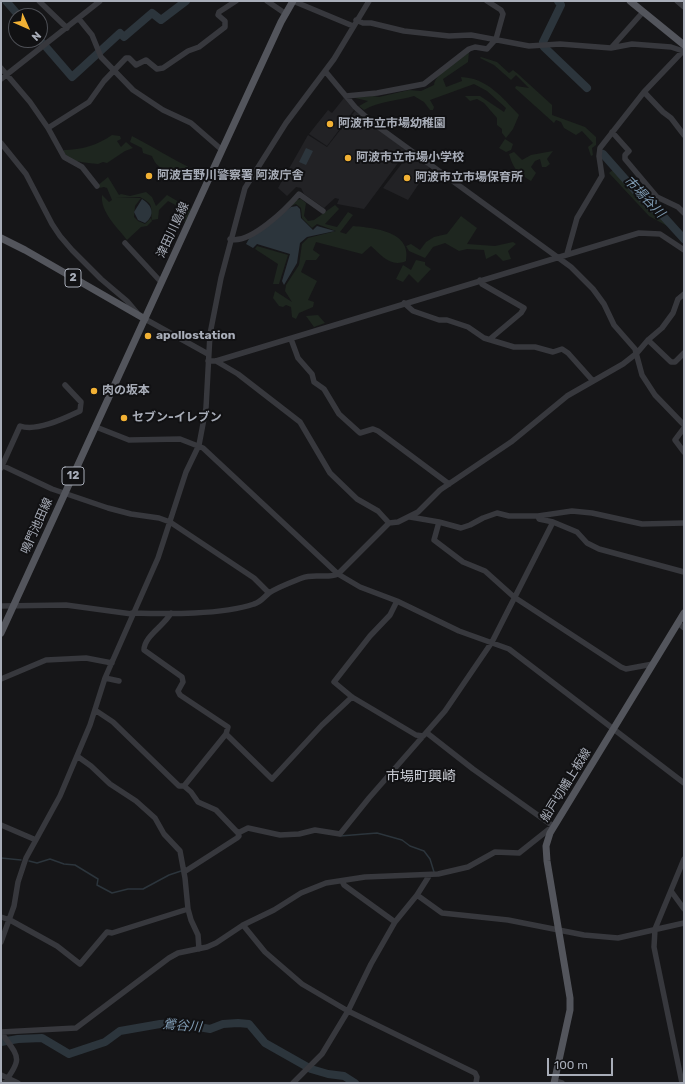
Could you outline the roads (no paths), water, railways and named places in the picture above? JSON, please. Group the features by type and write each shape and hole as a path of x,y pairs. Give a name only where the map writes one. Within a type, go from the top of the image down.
{"main road":[{"name":"津田川島線","path":"141,317 161,282 293,1"},
{"path":"630,1 684,48"},
{"name":"2","path":"1,238 25,250 141,317"},
{"name":"鳴門池田線","path":"1,633 96,427 141,317"},
{"name":"船戸切幡上板線","path":"557,1082 570,1010 570,998 560,929 547,861 546,846 553,826 684,613"}],"street":[{"path":"39,1 66,28"},
{"path":"1,79 100,1"},
{"path":"48,128 85,106 114,70 126,58 129,58 136,64 146,60 157,69 163,68 188,51 199,47 225,26 225,22 218,16 220,12 236,1"},
{"path":"267,1 286,14"},
{"path":"293,1 353,26"},
{"path":"1,942 10,920 18,882 26,858 51,814 77,756 96,710 105,678 132,613 154,569 186,472 199,445 206,408 208,354 221,278 230,239 245,188 286,124 325,71 369,1"},
{"path":"346,96 376,93 424,84 468,49 475,47 487,49 496,39 503,14 501,10 487,1"},
{"path":"677,1 684,7"},
{"path":"611,48 643,12"},
{"path":"79,19 92,35 99,53 114,70 144,98 163,110 191,123 222,150"},
{"path":"356,20 363,23 404,31 449,36 471,35 529,46 560,44 611,48 632,44 684,48"},
{"path":"567,254 577,218 602,176 599,156 600,148 644,92 684,48"},
{"path":"1,68 22,92 48,128 64,157 82,167 97,186"},
{"path":"325,71 346,96 373,123 559,257 593,289 604,304 614,325 637,353 642,375 652,390 684,425"},
{"path":"644,92 663,112 671,118 684,136"},
{"path":"612,132 629,151 625,155 625,159 657,197 678,207 684,213"},
{"path":"1,143 26,174 52,224 72,250 127,301 141,317 208,354"},
{"path":"230,239 242,240 284,210 299,194 323,210"},
{"path":"216,362 404,303 638,233 650,232 660,234 684,250"},
{"path":"125,243 161,282"},
{"path":"480,280 482,284 524,308 521,313 490,339"},
{"path":"1,606 66,605 132,613 215,611 250,606 261,601 269,593 311,575 332,577 338,574 389,523 410,517 418,512 449,484 511,442 567,396 623,364 637,353 648,340 662,328 673,313 678,299 684,294"},
{"path":"404,303 413,311 439,320 446,320 468,327 484,338 514,347 535,347 553,352 562,349 568,353 592,381"},
{"path":"291,339 298,358 312,374 314,382 324,389 343,419 360,433 373,429 378,431 449,484"},
{"path":"648,340 671,362 675,362 684,353"},
{"path":"208,361 216,362 238,374 300,422 330,473 357,499 378,510 389,523"},
{"path":"65,385 81,402 80,411 52,423 25,428 20,426 1,466 52,488 131,514 159,518 170,522 254,578 269,593"},
{"path":"96,427 129,440 144,441 169,438 180,439 199,445 338,574 360,587 397,601 454,629 509,649 684,783"},
{"path":"684,428 675,440 684,452"},
{"path":"410,517 439,522 461,528 470,526 487,516 496,513 509,516 538,516 572,511 592,513 642,524 684,523"},
{"path":"538,516 539,519 553,522 577,532 588,543 599,549 684,572"},
{"path":"439,522 434,540 463,562 485,571 514,597 620,668 626,669 653,664"},
{"path":"184,872 237,838 239,834 248,828 280,835 299,834 313,830 340,834 445,711 492,642 553,522"},
{"path":"2,1034 76,1028 169,958 178,953 216,943 243,925 274,910 301,893 326,883 365,877 429,876 468,867 495,852 519,853 553,826 425,734 416,735 352,696 334,682 370,636 390,615 397,601"},
{"path":"171,613 167,620 144,646 144,650 182,677 183,682 178,691 180,695 228,727 226,734 184,786"},
{"path":"678,623 684,628"},
{"path":"1,679 46,660 86,658 99,659 112,663"},
{"path":"105,678 119,681"},
{"path":"226,734 272,779 322,725 352,696"},
{"path":"96,710 113,722 179,786 184,786 191,792 198,802 216,810 239,834"},
{"path":"77,756 91,766 110,784 136,800 155,818 164,834 180,852 188,909 198,935 199,948"},
{"path":"1,825 36,840"},
{"path":"682,1083 655,952 655,929 684,859"},
{"path":"293,1083 322,1054 348,1011 371,964 395,922 417,896 429,876"},
{"path":"342,881 395,922"},
{"path":"671,890 684,909"},
{"path":"417,896 442,913 508,920 584,934 618,938 684,923"},
{"path":"1,917 10,920 57,946 80,964 107,932 112,933 188,909"},
{"path":"243,925 258,944 285,971 302,984 348,1011 475,1073 477,1077 476,1083"},
{"path":"2,1034 14,1050 16,1064 14,1071 4,1083"},
{"path":"1,1075 18,1083"}],"waterway":[{"name":"市場谷川","path":"6,1 12,8"},
{"name":"市場谷川","path":"47,48 72,77 120,33 124,37 152,13 161,20 186,1"},
{"name":"市場谷川","path":"543,42 561,5 558,1"},
{"name":"市場谷川","path":"544,47 587,88"},
{"name":"市場谷川","path":"603,154 648,205 664,217 684,239"},
{"path":"340,836 377,833 402,840 410,846 424,851 430,859 434,872"},
{"path":"1,858 21,860"},
{"path":"29,861 37,863 50,859 64,864 75,865 98,879 97,885 112,893 128,889 143,889 169,875 181,871"},
{"name":"鶯谷川","path":"1,1042 18,1039 42,1038 69,1054 105,1042 120,1031 160,1024 176,1023 210,1029 223,1024 249,1024 265,1043 311,1069 328,1074 344,1076 355,1083"}],"place":[{"name":"阿波市立市場幼稚園","path":"330,124"},
{"name":"阿波市立市場小学校","path":"348,158"},
{"name":"阿波吉野川警察署 阿波庁舎","path":"149,176"},
{"name":"阿波市立市場保育所","path":"407,178"},
{"name":"apollostation","path":"148,336"},
{"name":"肉の坂本","path":"94,391"},
{"name":"セブン-イレブン","path":"124,418"}],"district":[{"name":"市場町興崎","path":"421,777"}]}
